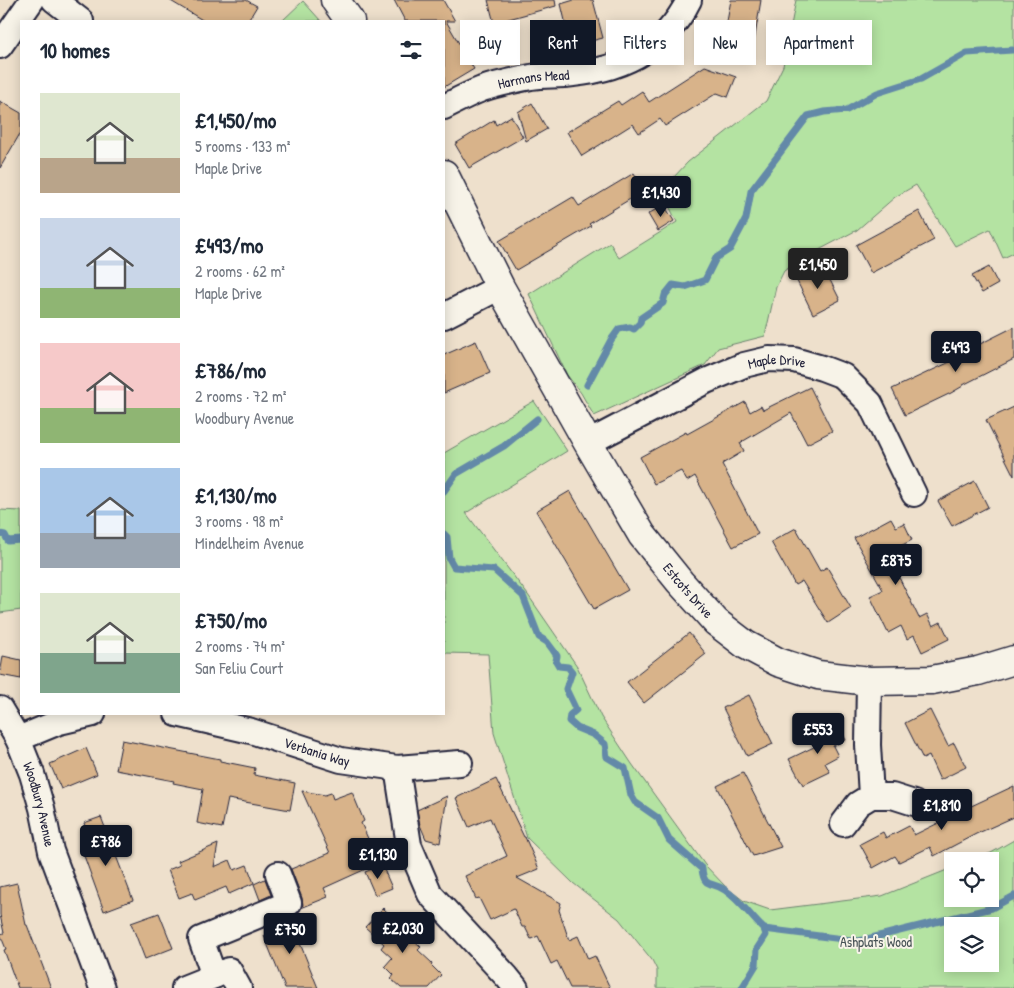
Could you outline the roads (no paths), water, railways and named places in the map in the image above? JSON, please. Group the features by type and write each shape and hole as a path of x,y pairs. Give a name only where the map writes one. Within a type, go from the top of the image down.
{"street":[{"path":"0,46 32,0"},
{"path":"54,0 80,20"},
{"path":"335,0 349,20"},
{"name":"Harmans Mead","path":"445,107 483,89 531,77 603,70 628,61 656,44 682,15 689,0"},
{"name":"Estcots Drive","path":"445,176 500,288 642,535 680,582 716,622 746,645 778,662 818,674 869,681 932,680 978,671 1014,660"},
{"path":"445,316 500,288"},
{"name":"Maple Drive","path":"588,443 706,381 744,365 769,359 794,360 843,376 870,403 914,494"},
{"path":"869,681 868,745 871,796"},
{"name":"Woodbury Avenue","path":"0,708 18,739 32,774 42,808 51,851 102,988"},
{"path":"18,739 59,722 89,715"},
{"name":"Verbania Way","path":"181,715 251,731 341,760 397,768 460,763"},
{"path":"397,768 409,845 430,894 516,988"},
{"path":"843,824 858,804 871,796 892,796 914,803"},
{"path":"214,976 201,940 289,903 278,874"},
{"path":"184,988 229,970 239,988"}],"waterway":[{"path":"587,385 619,329 630,327 634,329 640,323 641,318 663,303 665,295 673,285 685,287 705,280 716,258 730,249 746,219 751,191 808,116 824,112 847,110 877,93 921,79 967,53 1012,50"},
{"path":"445,490 456,474 504,446 537,419"},
{"path":"0,534 5,535 8,541 20,540"},
{"path":"445,535 447,537 449,558 454,567 494,570 523,596 539,637 547,642 553,650 557,656 556,661 559,666 568,667 572,672 566,689 576,710 570,715 569,721 577,728 594,735 605,744 607,757 625,768 631,795 635,802 658,818 669,840 702,869 703,875 709,884 725,890 764,929 859,941 992,908 1014,896"},
{"path":"742,988 756,965 757,949 766,935 764,929"}],"park label":[{"name":"Ashplats Wood","path":"876,942"}]}
